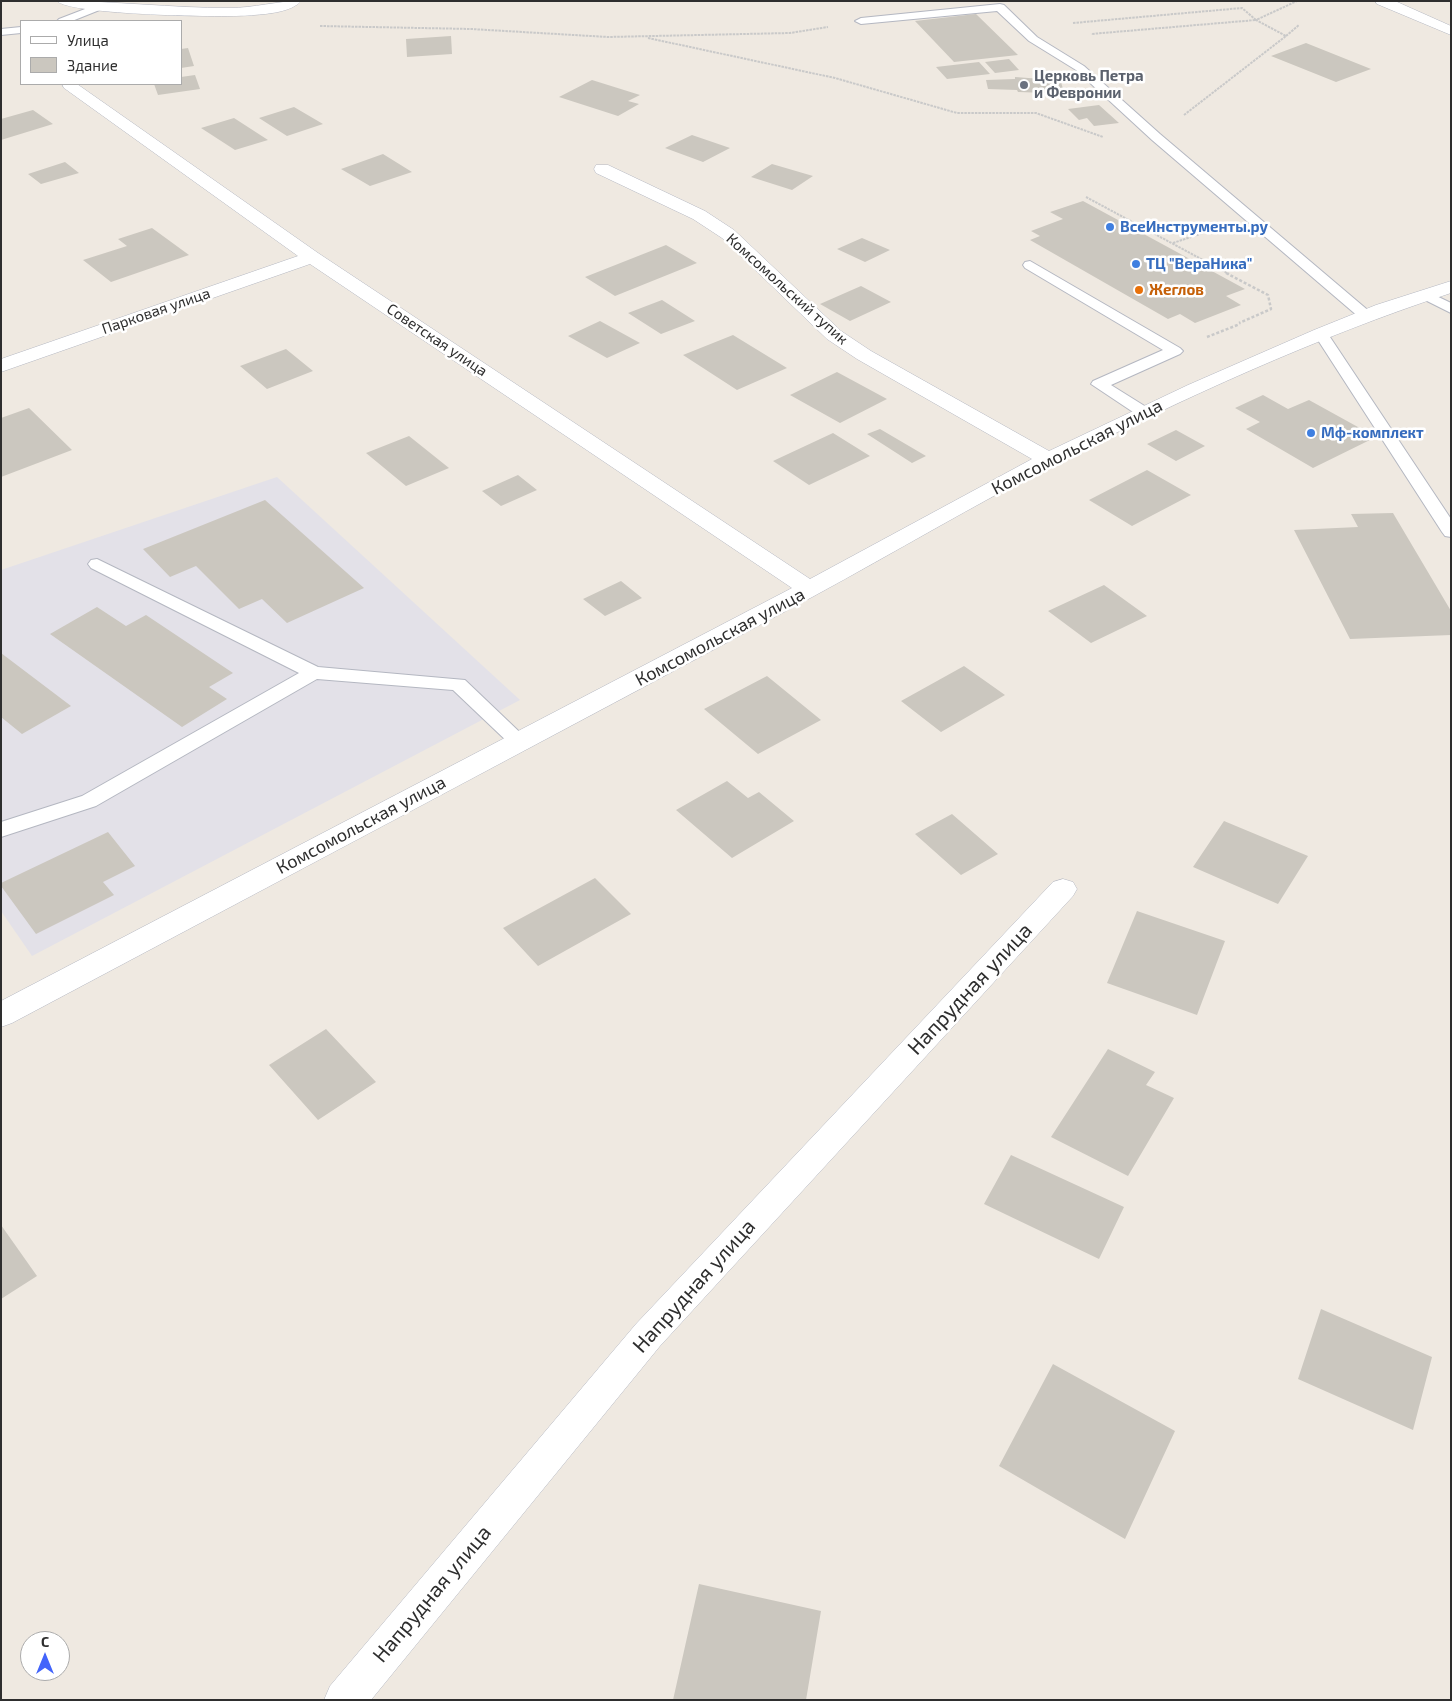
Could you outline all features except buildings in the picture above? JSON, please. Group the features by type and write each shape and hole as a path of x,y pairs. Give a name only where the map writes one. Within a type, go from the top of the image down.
{"street":[{"path":"64,1 98,7 258,11 294,1"},
{"path":"1382,1 1451,31"},
{"name":"Советская улица","path":"69,85 312,257 809,590"},
{"name":"Комсомольский тупик","path":"602,169 699,215 728,234 834,335 864,355 1048,459"},
{"name":"Парковая улица","path":"1,366 312,257"},
{"name":"Комсомольская улица","path":"1,1015 809,590 1048,459 1195,388 1365,315 1451,287"},
{"name":"Напрудная улица","path":"344,1700 648,1335 1063,888"}],"lane":[{"path":"66,20 98,7"},
{"path":"861,22 1000,7 1033,40 1080,68 1156,137 1365,315"},
{"path":"1,32 20,30"},
{"path":"1030,265 1175,351 1099,384 1145,413"},
{"path":"1426,295 1451,309"},
{"path":"1321,334 1451,532"},
{"path":"97,564 314,673 458,684 520,742"},
{"path":"1,830 89,801 314,673"}],"path":[{"path":"1033,40 1256,20 1297,1"},
{"path":"1020,28 1242,8 1256,20 1286,36"},
{"path":"258,11 284,25 471,29 608,37 790,33 861,22"},
{"path":"1156,137 1299,25"},
{"path":"643,36 835,78 957,114 1036,113 1111,140"},
{"path":"1086,197 1268,295 1270,309 1239,323"}],"shaded area":[{"path":"277,477 520,700 32,956 1,911 1,570"}],"place":[{"name":"Церковь Петра и Февронии","path":"1024,85"},
{"name":"ВсеИнструменты.ру","path":"1110,227"},
{"name":"ТЦ \"ВераНика\"","path":"1136,264"},
{"name":"Жеглов","path":"1139,290"},
{"name":"Мф-комплект","path":"1311,433"}]}
